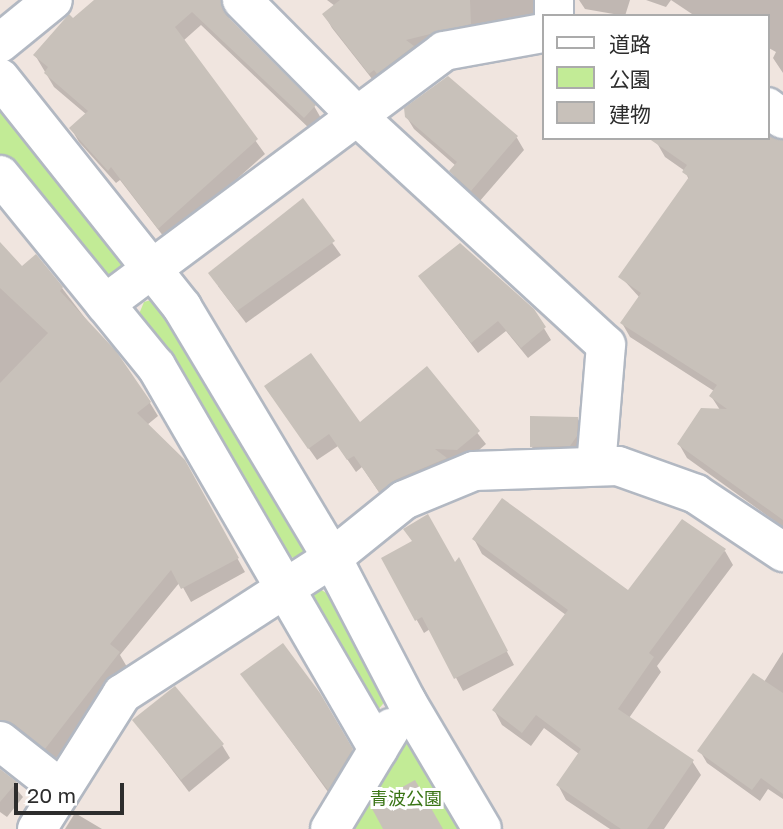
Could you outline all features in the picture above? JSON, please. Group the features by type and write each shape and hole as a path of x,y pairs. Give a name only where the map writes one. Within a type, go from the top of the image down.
{"street":[{"path":"0,43 53,0"},
{"path":"242,0 357,116 606,345 596,466"},
{"path":"105,304 444,51 542,33"},
{"path":"0,78 182,307 332,558 407,702 482,829"},
{"path":"0,175 156,366 282,590 379,749"},
{"path":"37,829 122,694 332,558 404,500 474,471 618,466 696,494 783,552"},
{"path":"330,829 407,702"},
{"path":"0,741 61,789"}],"green space":[{"path":"0,104 131,259 128,272 103,280 0,154"},
{"path":"154,299 166,305 310,542 299,557 288,558 139,314 144,302"},
{"path":"317,587 340,602 388,698 377,711 308,593"},
{"name":"青波公園","path":"407,736 459,829 349,829"}],"building":[{"path":"94,0 221,0 226,15 316,105 304,118 192,12 175,27 258,139 158,229 111,167 108,171 69,128 88,111 44,73 48,67 33,55 69,14 73,18"},
{"path":"340,0 470,0 471,24 406,40 414,46 377,74 374,70 369,74 322,14"},
{"path":"448,76 518,136 471,191 449,171 457,162 405,117 404,108"},
{"path":"769,136 783,140 783,520 677,444 701,408 727,409 709,396 717,385 620,323 641,293 618,277 689,177 682,172 687,165 651,140 769,140"},
{"path":"303,198 335,241 237,311 208,273"},
{"path":"0,242 22,266 36,254 63,287 60,291 116,351 151,402 137,413 185,460 239,558 181,589 171,570 110,644 120,652 45,749 14,724 0,720 0,383 48,333 0,288"},
{"path":"460,243 534,309 546,327 521,348 498,321 471,343 418,276"},
{"path":"311,353 360,422 427,366 480,431 457,450 435,449 447,458 395,480 379,492 354,456 347,460 329,434 308,449 264,386"},
{"path":"530,416 578,417 577,436 570,446 530,447"},
{"path":"502,498 628,590 682,519 726,549 649,653 654,657 618,709 694,760 647,829 621,829 556,785 581,749 536,715 522,733 492,710 568,610 472,539"},
{"path":"428,514 455,562 459,557 508,651 454,679 422,617 415,621 381,558 412,541 403,529"},
{"path":"283,643 320,693 353,749 328,790 240,674"},
{"path":"753,673 783,693 783,794 761,778 752,790 697,751"},
{"path":"175,686 224,744 181,780 132,720"},
{"path":"0,769 17,782 0,802"},
{"path":"415,780 443,829 383,829 370,805"}]}
